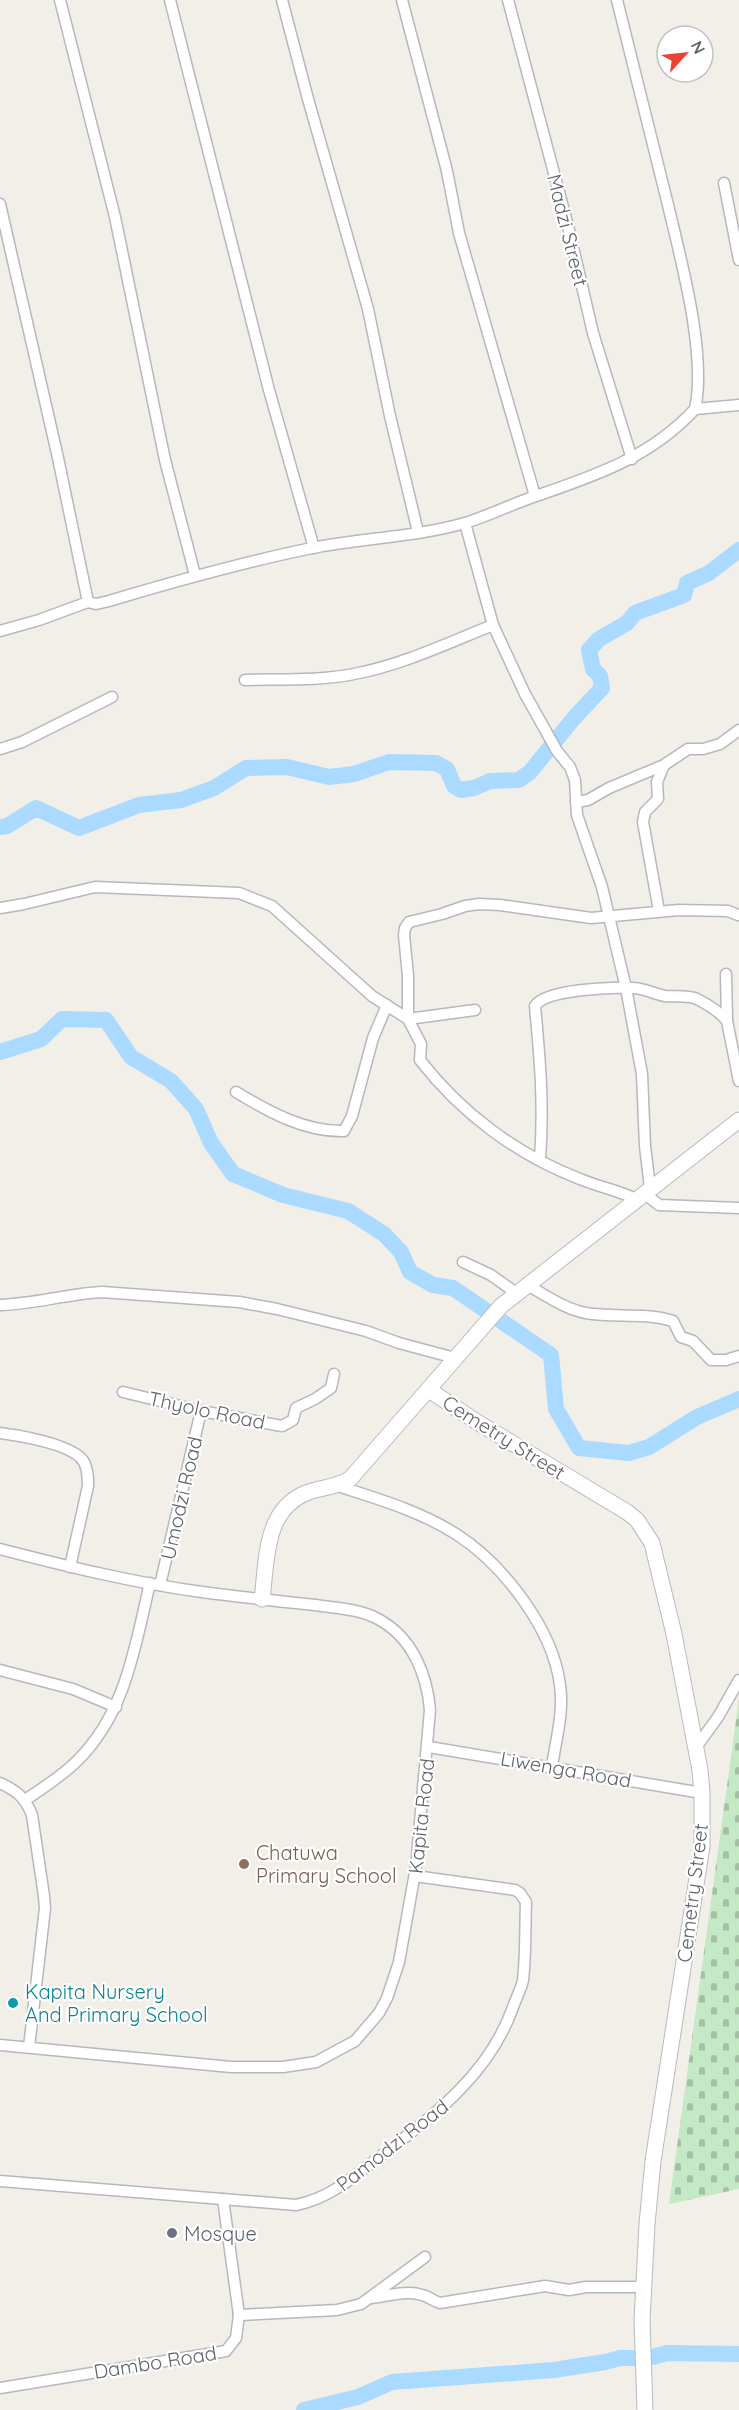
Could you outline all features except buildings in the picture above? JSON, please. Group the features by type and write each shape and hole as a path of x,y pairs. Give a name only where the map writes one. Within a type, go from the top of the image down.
{"street":[{"path":"60,0 115,217 165,460 195,575"},
{"path":"170,0 266,380 314,548"},
{"path":"282,0 368,309 390,416 418,532"},
{"path":"402,0 447,171 459,233 535,496"},
{"name":"Madzi Street","path":"508,0 568,226 593,333 632,459"},
{"path":"617,0 677,244 690,308 696,346 698,390 695,409"},
{"path":"724,183 739,260"},
{"path":"0,204 56,446 88,602"},
{"path":"0,631 88,602 92,604 110,601 195,575 314,548 465,523 535,496 584,481 632,459 648,449 695,409 739,405"},
{"path":"465,523 493,625 525,694 572,774 577,815 598,874 610,918 642,1074 645,1146 643,1193"},
{"path":"245,681 355,674 408,658 493,625"},
{"path":"0,749 22,742 112,697"},
{"path":"576,802 588,800 609,788 664,765 688,749 703,749 720,744 739,730"},
{"path":"659,911 643,822 645,812 658,799 656,786 664,765"},
{"path":"0,908 95,887 239,893 272,906 372,996 408,1018 475,1010"},
{"path":"738,915 728,911 659,911 610,918 581,918 515,907 479,904 409,922 404,935 408,976 408,1018 421,1044 420,1060 441,1086 498,1136 580,1179 616,1190 643,1193 653,1202 667,1206 739,1208"},
{"path":"726,974 727,1021 739,1081"},
{"path":"540,1159 543,1080 535,1006 537,1001 572,992 640,988 658,994 696,998 723,1015 727,1021"},
{"path":"236,1092 275,1114 309,1127 344,1131 352,1116 373,1038 387,1005"},
{"path":"262,1599 270,1537 282,1509 299,1497 338,1486 350,1479 501,1306 739,1120"},
{"path":"463,1262 563,1306 585,1312 628,1314 674,1321 681,1336 693,1341 711,1360 726,1360 739,1356"},
{"path":"0,1305 28,1304 80,1293 239,1302 317,1318 455,1358"},
{"name":"Thyolo Road","path":"123,1392 201,1411 282,1426 293,1420 296,1408 331,1388 334,1374"},
{"name":"Cemetry Street","path":"429,1390 477,1422 627,1512 644,1530 656,1558 697,1746 702,1793 702,1846 653,2161 643,2287 642,2373 645,2410"},
{"name":"Umodzi Road","path":"25,1800 64,1773 78,1760 116,1707 155,1584 201,1411"},
{"path":"0,1433 67,1449 84,1462 88,1473 88,1486 70,1567"},
{"path":"338,1486 417,1514 458,1535 494,1566 533,1613 552,1652 560,1685 561,1701 552,1766"},
{"name":"Kapita Road","path":"0,1549 70,1567 155,1584 358,1612 376,1618 392,1628 414,1654 427,1685 430,1710 429,1747 415,1876 399,1962 387,1998 367,2029 355,2041 325,2058 298,2066 283,2067 231,2067 0,2045"},
{"path":"0,1670 73,1689 116,1707"},
{"path":"697,1746 718,1717 739,1680"},
{"name":"Liwenga Road","path":"429,1747 702,1793"},
{"path":"0,1783 18,1792 25,1800 32,1815 45,1908 29,2047"},
{"name":"Pamodzi Road","path":"0,2181 296,2205 326,2196 451,2101 468,2084 495,2047 507,2024 522,1983 526,1902 524,1897 515,1890 415,1876"},
{"name":"Dambo Road","path":"0,2388 220,2353 226,2350 236,2338 239,2315 223,2199"},
{"path":"239,2315 337,2310 361,2304 425,2257"},
{"path":"372,2298 415,2293 425,2295 431,2301 440,2303 545,2286 569,2289 586,2286 643,2287"}],"green space":[{"path":"739,1699 739,2189 669,2204"}],"waterway":[{"path":"0,827 7,826 36,808 79,828 139,805 181,800 214,788 246,768 287,767 329,777 354,774 389,762 436,763 447,769 454,786 461,790 474,788 490,781 519,780 530,772 602,688 600,676 593,669 589,650 599,639 627,623 635,613 684,595 687,583 709,573 739,550"},
{"path":"0,1052 41,1039 62,1019 106,1020 131,1057 171,1081 196,1109 211,1143 233,1174 283,1195 348,1211 384,1234 401,1252 410,1272 433,1285 453,1288 551,1355 556,1409 579,1448 629,1453 649,1447 697,1417 739,1399"},
{"path":"653,2357 667,2353 739,2354"},
{"path":"304,2410 358,2397 392,2382 554,2370 620,2358 633,2358"}],"place":[{"name":"Chatuwa Primary School","path":"244,1864"},
{"name":"Kapita Nursery And Primary School","path":"13,2003"},
{"name":"Mosque","path":"172,2233"}]}
